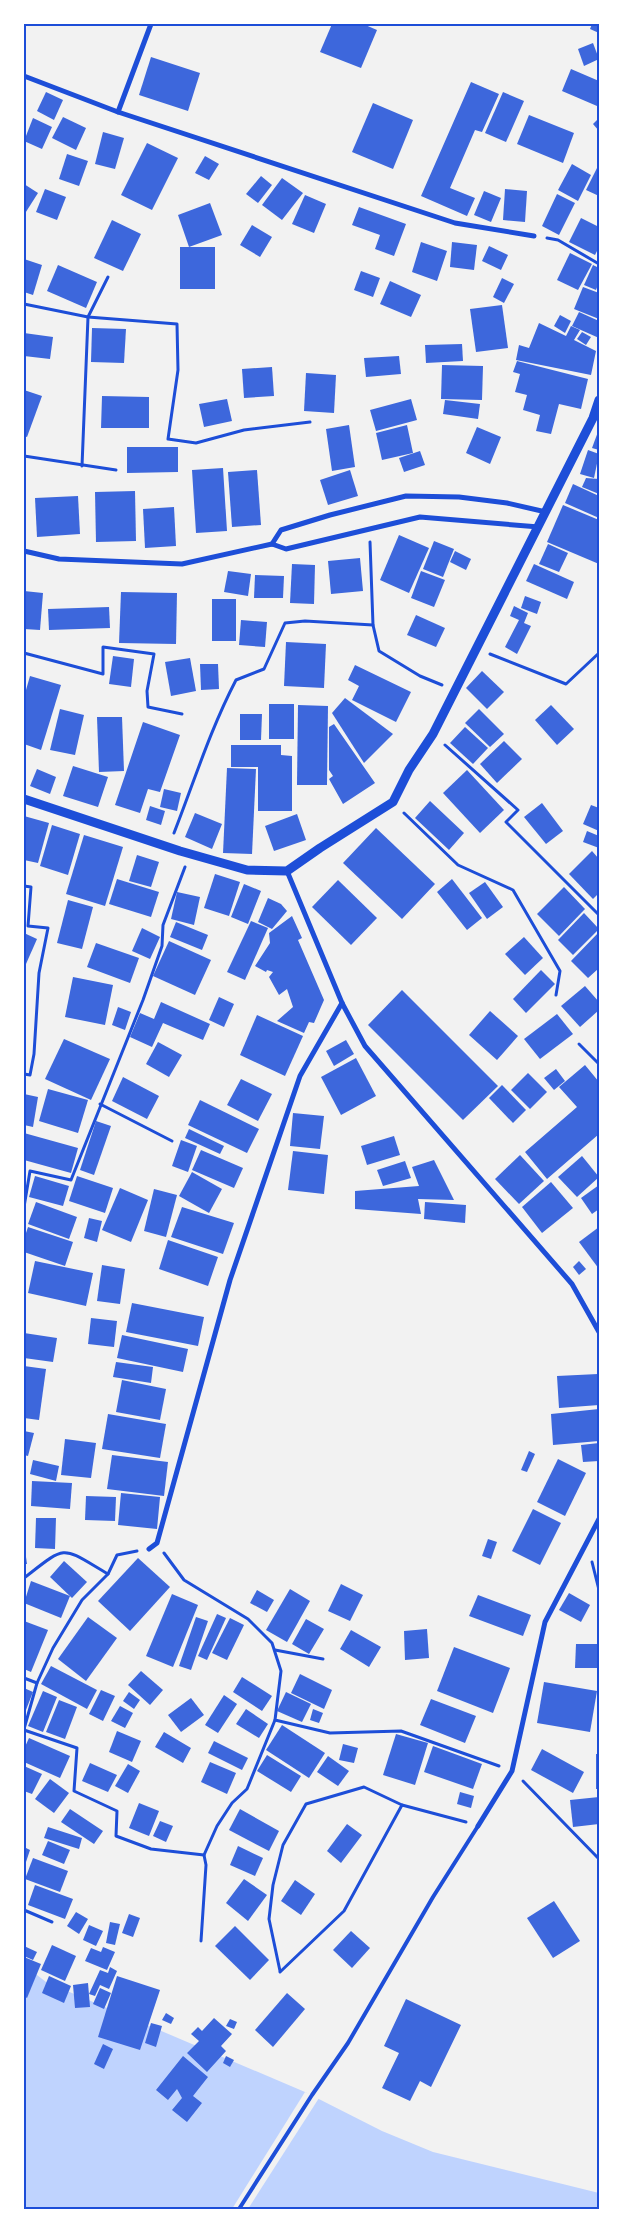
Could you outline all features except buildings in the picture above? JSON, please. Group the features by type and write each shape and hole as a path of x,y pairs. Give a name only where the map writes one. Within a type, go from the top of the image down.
{"street":[{"path":"118,112 152,24"},
{"path":"24,76 118,112 455,223 534,236"},
{"path":"24,799 169,848 247,870 287,871 393,802 409,770 433,734 456,690 593,418 599,400"},
{"path":"272,544 281,530 330,515 406,496 459,497 546,512"},
{"path":"24,551 59,559 182,564 272,544 286,549 420,517 539,527"},
{"path":"287,871 342,1003 365,1046 572,1284 599,1332"},
{"path":"149,1549 157,1543 230,1280 300,1076 342,1003"},
{"path":"478,1826 512,1771 545,1622 599,1519"}],"lane":[{"path":"239,2209 312,2095 348,2043 433,1897 478,1826"}],"path":[{"path":"534,236 558,240 599,264"},
{"path":"82,466 88,317 108,276"},
{"path":"24,304 88,317 177,324 178,370 168,439 196,443 244,430 310,422"},
{"path":"24,456 116,470"},
{"path":"369,529 372,625 379,651 420,676 456,690"},
{"path":"169,848 220,710 236,680 264,669 285,623 304,620 372,625"},
{"path":"24,653 103,674 103,647 154,654 147,691 148,707 182,714"},
{"path":"477,649 566,684 599,653"},
{"path":"433,734 518,810 506,822 599,915"},
{"path":"393,802 458,865 513,890 560,971 556,995"},
{"path":"24,1207 30,1171 71,1180 143,1000 162,946 163,925 187,863 180,851"},
{"path":"24,886 32,887 28,926 48,928 39,972 34,1054 30,1075 24,1074"},
{"path":"578,1044 599,1064"},
{"path":"100,1104 172,1141"},
{"path":"157,1543 184,1580 248,1619 272,1643 281,1671 275,1720 247,1789 232,1803 217,1826 204,1855 206,1865 201,1941"},
{"path":"587,1545 599,1590"},
{"path":"149,1549 118,1555 108,1574 82,1600 53,1648 37,1683 24,1730 77,1748 74,1791 117,1811 116,1836 151,1849 204,1855"},
{"path":"24,1578 57,1552 69,1552 108,1574"},
{"path":"274,1650 323,1659"},
{"path":"24,1678 37,1683"},
{"path":"275,1720 330,1733 401,1731 512,1771 599,1859"},
{"path":"402,1804 344,1912 280,1972 269,1919 273,1885 283,1845 306,1804 364,1786 402,1804 478,1826"},
{"path":"24,1910 52,1922"}],"water":[{"path":"24,1965 46,1982 305,2092 382,2131 433,2152 599,2193 599,2209 24,2209"}],"pier":[{"path":"305,2092 319,2098 248,2209 232,2209"}]}
